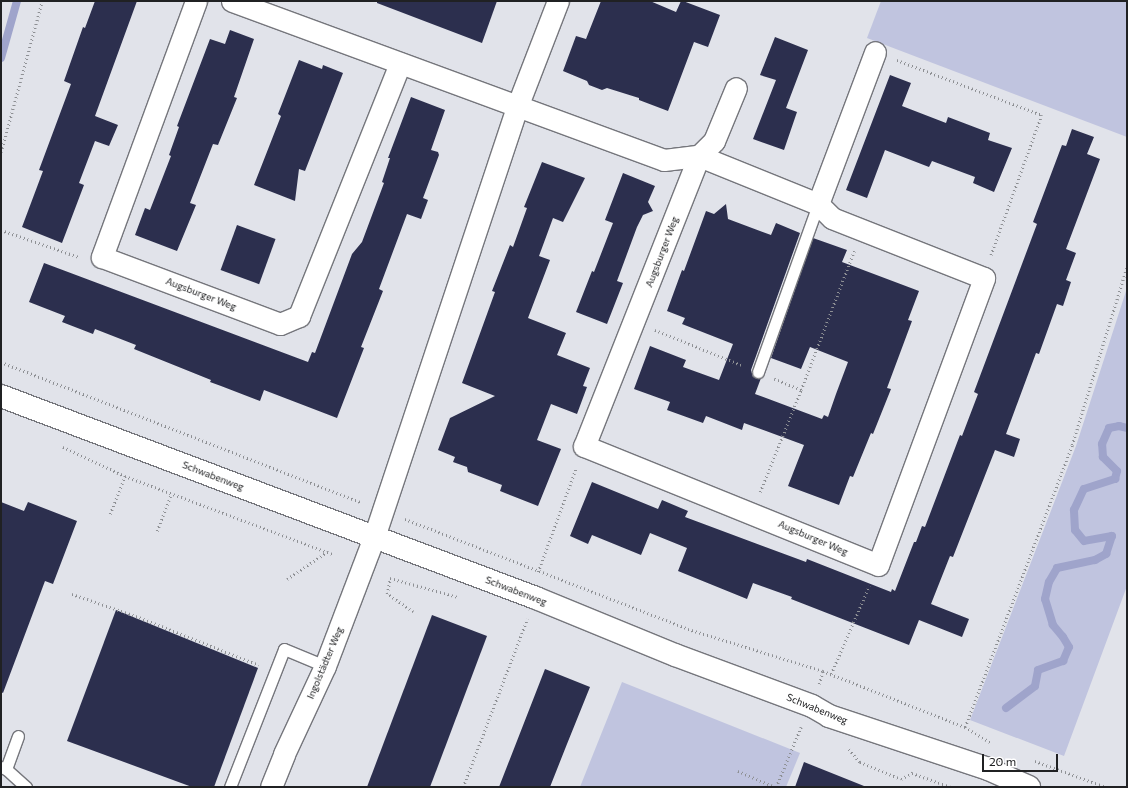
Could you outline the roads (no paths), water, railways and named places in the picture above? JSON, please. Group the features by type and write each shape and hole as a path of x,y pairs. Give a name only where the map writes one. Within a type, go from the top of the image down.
{"street":[{"name":"Augsburger Weg","path":"196,1 102,257 280,324 299,316 400,63"},
{"path":"232,1 664,160 699,156 818,204 875,52"},
{"path":"374,537 384,511 517,107 558,1"},
{"name":"Augsburger Weg","path":"736,88 714,141 699,156 584,446 878,565 984,278 832,218 818,204"},
{"name":"Schwabenweg","path":"1,396 536,598 675,655 812,706 829,716 988,769 1029,787"},
{"name":"Ingolstädter Weg","path":"271,787 284,754 325,666 374,537"}],"lane":[{"path":"758,372 818,204"},
{"path":"230,787 284,649 325,666"},
{"path":"18,736 4,768 26,787"}],"waterway":[{"path":"1,58 17,1"},
{"path":"1006,708 1035,686 1038,670 1063,661 1069,647 1053,625 1045,599 1049,582 1057,568 1095,560 1106,554 1112,536 1084,541 1075,530 1074,510 1084,489 1115,479 1117,471 1103,457 1102,444 1109,428 1119,426 1127,428"}]}
